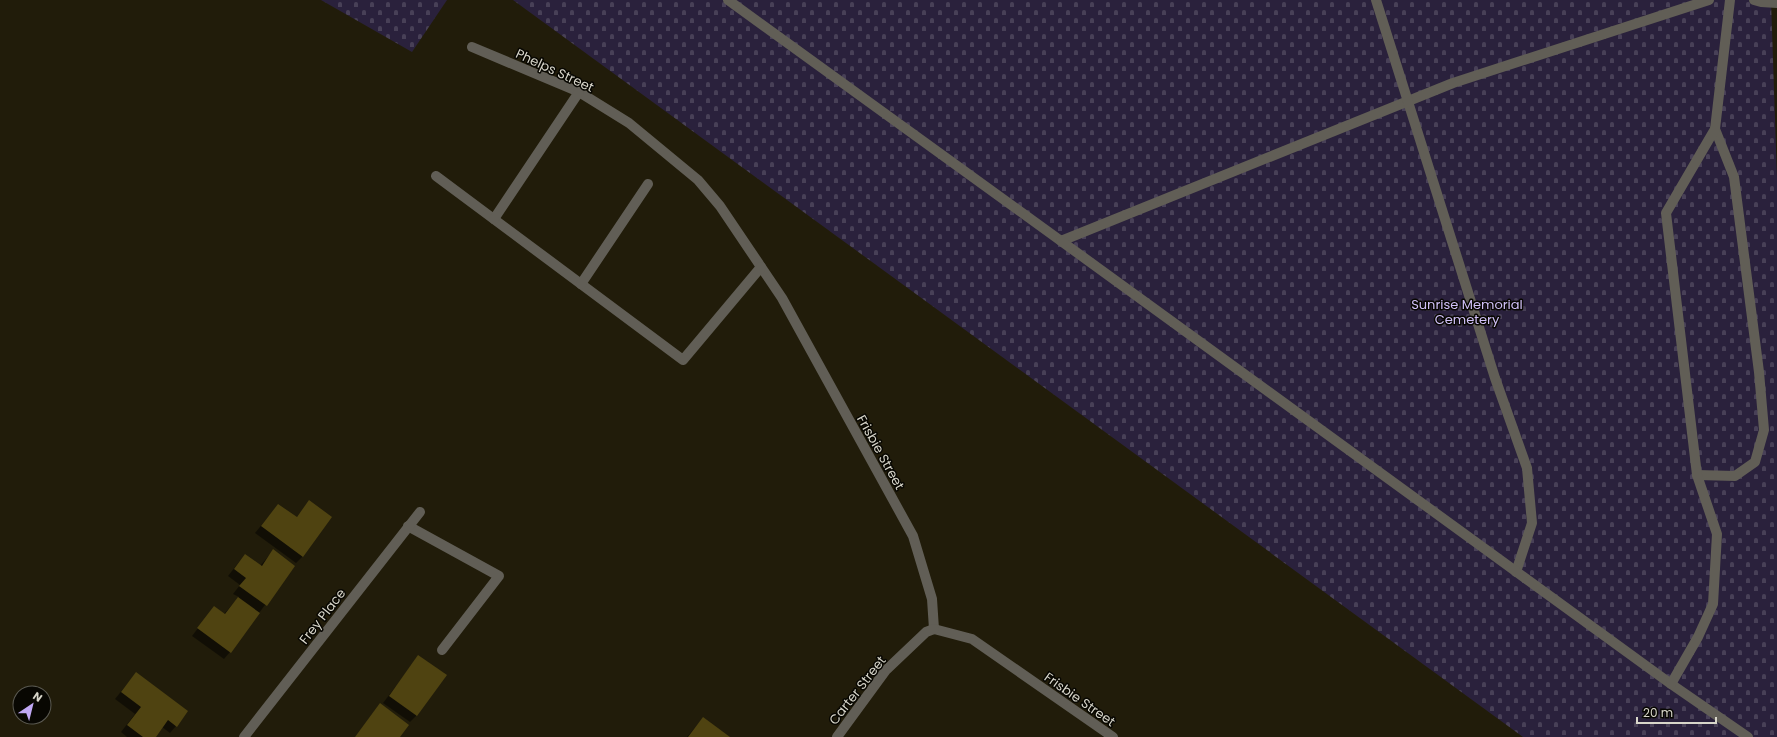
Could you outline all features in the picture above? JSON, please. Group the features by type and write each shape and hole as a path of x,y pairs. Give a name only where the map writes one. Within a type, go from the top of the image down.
{"street":[{"path":"728,0 1671,684 1748,737"},
{"path":"1376,0 1495,378 1527,468 1532,522 1516,572"},
{"path":"1061,241 1453,83 1709,0"},
{"path":"1671,684 1698,637 1712,604 1717,534 1697,475 1666,213 1715,129 1730,0"},
{"path":"1754,0 1777,3"},
{"name":"Phelps Street","path":"472,47 579,92 629,123 644,136"},
{"path":"494,219 579,92"},
{"path":"1697,475 1735,476 1755,462 1764,430 1760,372 1734,177 1715,129"},
{"name":"Frisbie Street","path":"644,136 698,180 720,206 782,298 913,536 932,599 934,629 972,639 1113,737"},
{"path":"436,176 683,360 760,267"},
{"path":"581,284 648,184"},
{"name":"Frey Place","path":"244,737 420,512"},
{"path":"408,526 499,576 442,650"},
{"name":"Carter Street","path":"837,737 886,670 926,632 934,629"}],"green space":[{"path":"321,0 447,0 412,52"},
{"name":"Sunrise Memorial Cemetery","path":"513,0 1771,0 1777,179 1777,737 1523,737"}],"building":[{"path":"309,500 332,517 303,557 261,526 278,504 297,517"},
{"path":"273,549 295,566 267,606 239,586 246,578 234,569 245,554 262,566"},
{"path":"238,597 260,613 231,653 197,628 214,606 225,614"},
{"path":"418,655 447,675 417,716 389,696"},
{"path":"136,672 188,711 177,727 168,720 156,737 143,737 127,725 141,707 121,692"},
{"path":"380,703 409,725 400,737 355,737"},
{"path":"703,717 730,737 688,737"}]}
